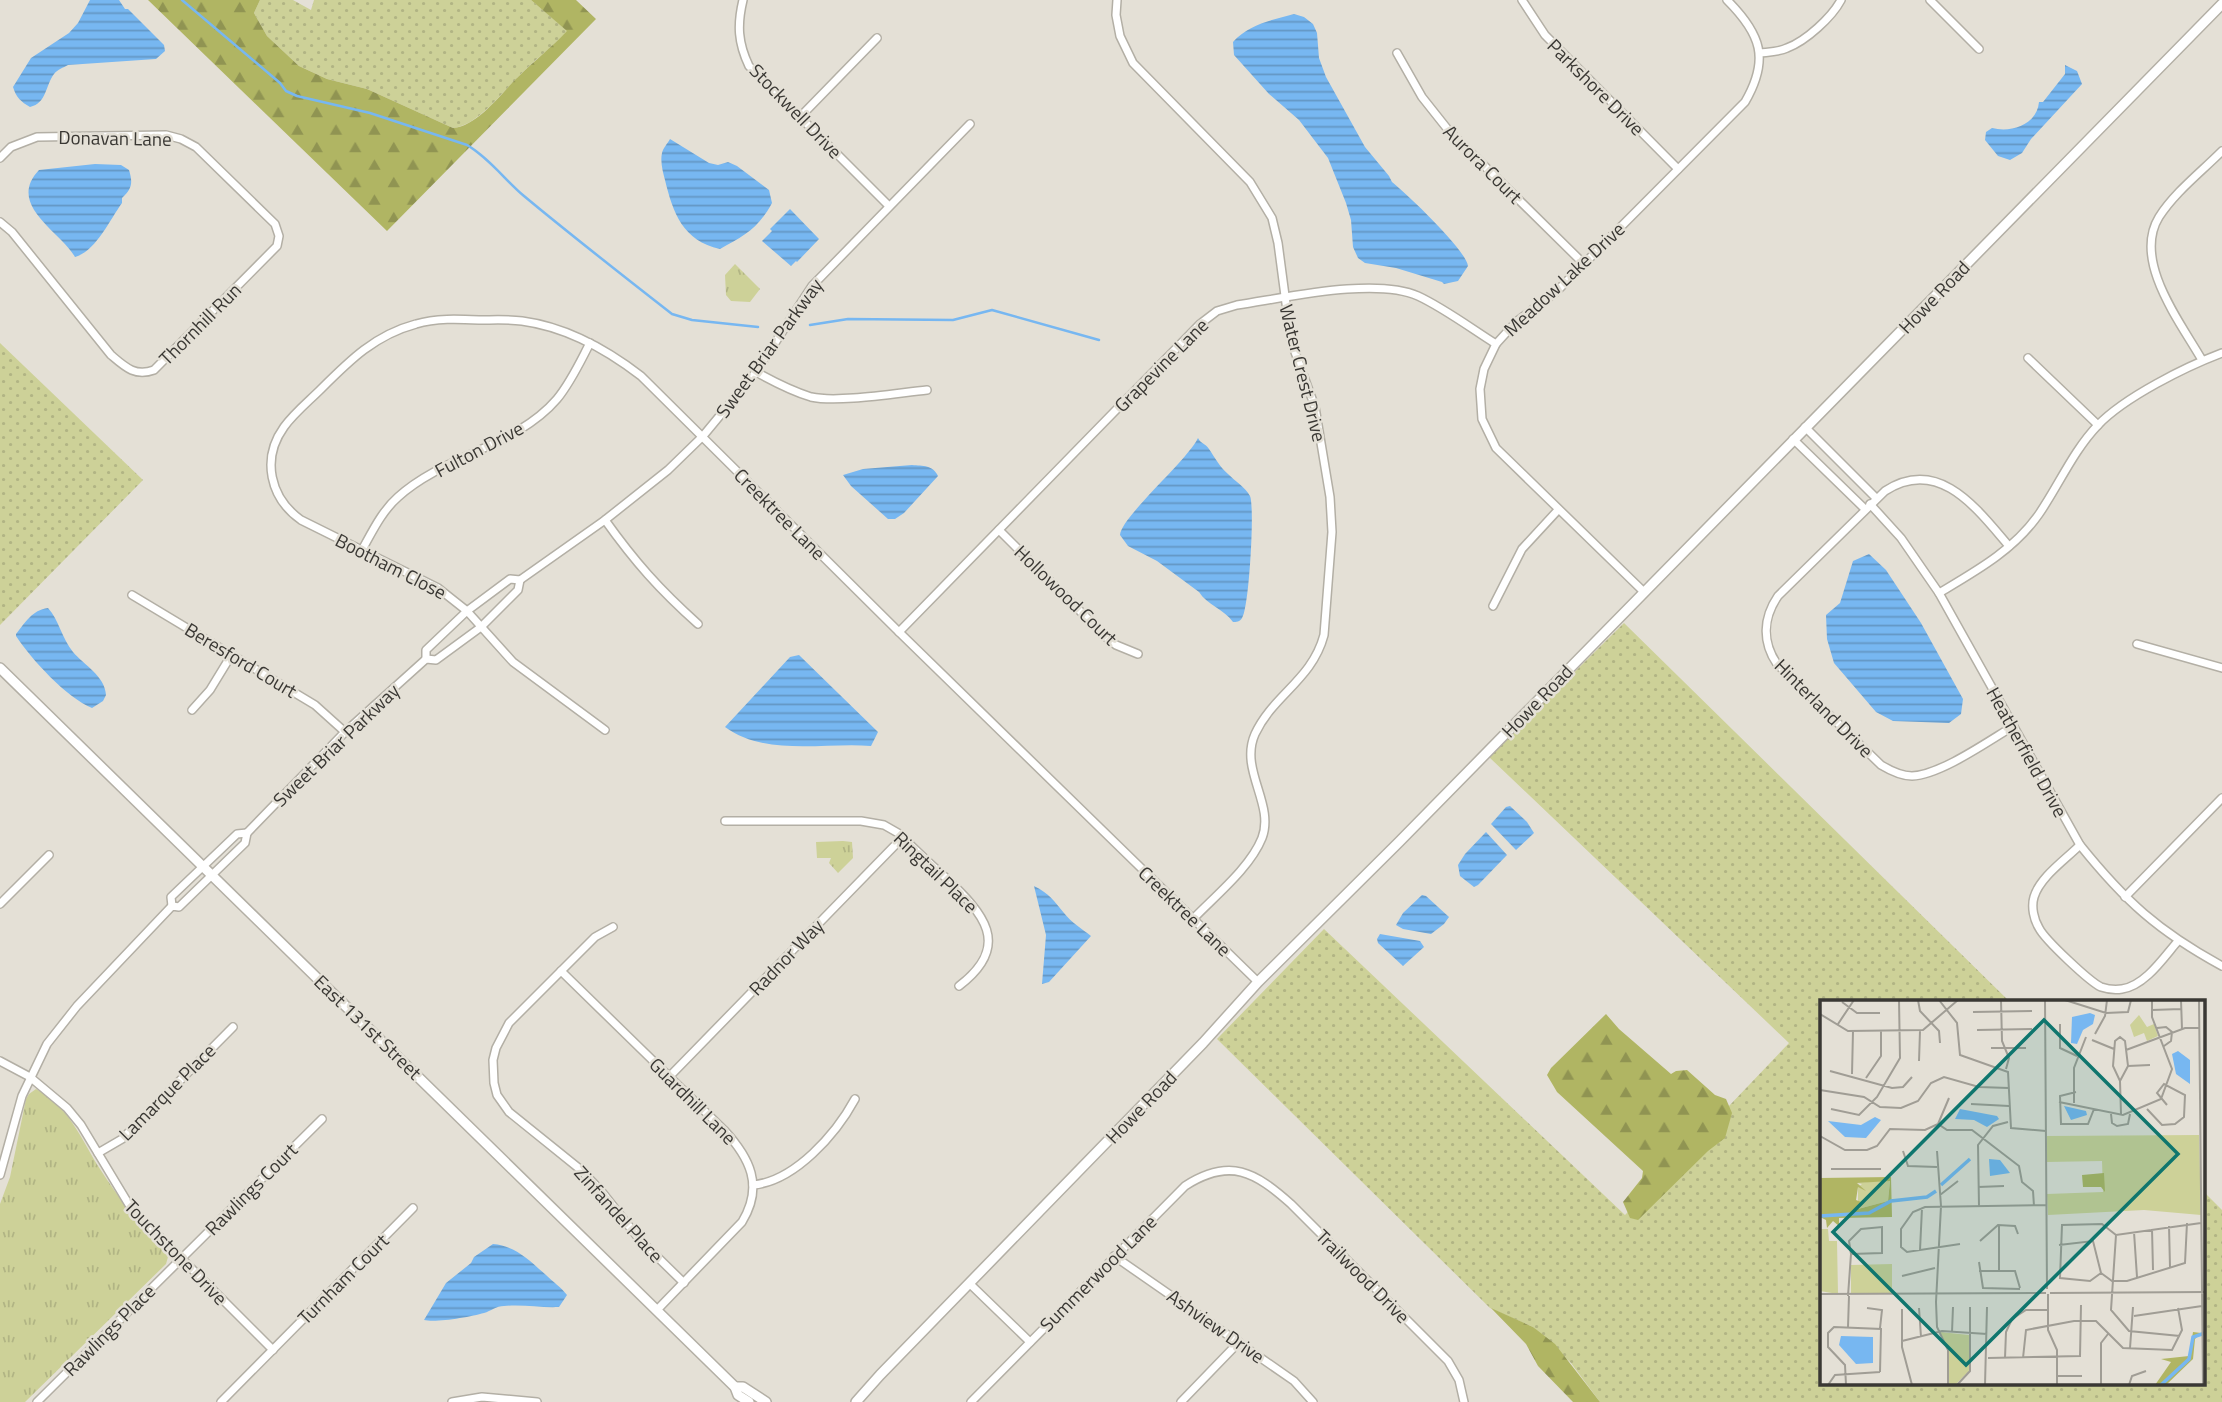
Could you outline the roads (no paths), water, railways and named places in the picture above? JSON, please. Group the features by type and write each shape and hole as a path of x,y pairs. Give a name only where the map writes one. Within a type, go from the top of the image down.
{"street":[{"name":"Stockwell Drive","path":"743,0 738,22 741,48 749,66 889,206"},
{"name":"Water Crest Drive","path":"1116,0 1120,36 1133,63 1250,182 1263,200 1275,230 1291,341 1315,407 1330,496 1332,532 1321,649 1309,670 1269,711 1254,736 1250,765 1265,815 1263,837 1250,860 1193,919"},
{"name":"Parkshore Drive","path":"1522,0 1545,35 1678,169"},
{"path":"1727,0 1744,17 1755,36 1760,53 1788,48 1817,29 1841,0"},
{"path":"1930,0 1979,49"},
{"name":"Howe Road","path":"856,1402 1203,1043 1258,982 2222,4"},
{"path":"800,117 877,38"},
{"name":"Aurora Court","path":"1396,53 1422,97 1449,131 1584,264"},
{"name":"Meadow Lake Drive","path":"1644,592 1496,448 1482,419 1480,389 1484,369 1496,344 1517,322 1556,292 1745,102 1756,82 1760,53"},
{"name":"Sweet Briar Parkway","path":"426,659 426,650 467,611 510,579 520,580 605,520 668,470 702,436 756,372 799,303 813,286 970,124"},
{"name":"Donavan Lane","path":"0,158 11,147 37,136 166,135 195,147 275,224 279,236"},
{"path":"2202,360 2159,284 2153,268 2150,244 2154,227 2164,210 2222,151"},
{"name":"Thornhill Run","path":"0,222 12,232 111,355 128,370 144,373 154,370 277,246 279,236"},
{"name":"Grapevine Lane","path":"899,632 1200,324 1217,311 1237,305 1362,288 1393,289 1419,296 1496,344"},
{"name":"Creektree Lane","path":"274,486 270,475 271,460 276,440 285,425 355,355 370,343 395,330 419,323 452,319 522,321 558,329 590,343 611,354 641,376 1258,982"},
{"name":"Fulton Drive","path":"362,550 386,509 410,487 517,430 544,411 567,386 590,343"},
{"path":"1939,593 1989,562 2009,546 2038,515 2098,425 2126,403 2202,360 2222,353"},
{"path":"2028,358 2098,425"},
{"path":"756,372 787,389 814,397 832,398 927,390"},
{"name":"Heatherfield Drive","path":"1805,427 1901,538 1939,593 2080,845 2125,897 2152,923 2222,966"},
{"name":"Heatherfield Drive","path":"1793,439 1870,504"},
{"name":"Hinterland Drive","path":"2009,546 1963,496 1945,485 1926,480 1905,481 1894,485 1870,504 1778,596 1768,614 1766,633 1769,651 1777,664 1875,760 1900,774 1927,774 2012,727"},
{"name":"Bootham Close","path":"274,486 291,513 438,587 467,611 513,663 605,730"},
{"path":"1493,606 1522,549 1558,510"},
{"path":"605,520 659,589 698,624"},
{"name":"Hollowood Court","path":"999,530 1107,638 1138,654"},
{"name":"Sweet Briar Parkway","path":"172,906 179,907 245,842 247,833 345,732 426,659 436,660 481,627 518,590 520,580"},
{"name":"Beresford Court","path":"132,595 315,705 345,732"},
{"path":"2137,644 2222,668"},
{"path":"192,710 210,690 232,654"},
{"name":"East 131st Street","path":"0,668 657,1310 735,1387 738,1395 749,1402"},
{"path":"2125,897 2222,798"},
{"name":"Ringtail Place","path":"725,821 861,821 884,825 903,837 974,905 985,923 988,944 984,962 973,976 959,986"},
{"name":"Sweet Briar Parkway","path":"0,1175 22,1096 47,1044 62,1023 172,906 171,897 237,834 247,833"},
{"name":"Radnor Way","path":"669,1077 903,837"},
{"path":"2080,845 2043,882 2034,897 2032,906 2035,920 2049,940 2092,981 2101,987 2114,990 2133,986 2142,980 2178,941"},
{"path":"0,904 48,855"},
{"name":"Zinfandel Place","path":"613,927 595,937 509,1023 499,1040 492,1073 497,1095 509,1112 581,1170 640,1240 684,1283"},
{"name":"Guardhill Lane","path":"561,971 738,1145 750,1166 753,1185"},
{"name":"Lamarque Place","path":"98,1153 122,1139 233,1027"},
{"name":"Touchstone Drive","path":"0,1061 30,1077 67,1108 81,1125 131,1208 273,1350"},
{"path":"657,1310 742,1222 751,1204 753,1185 778,1180 793,1171 839,1125 855,1099"},
{"name":"Rawlings Court","path":"181,1259 322,1119"},
{"name":"Summerwood Lane","path":"971,1402 1185,1186 1212,1172 1238,1171"},
{"name":"Trailwood Drive","path":"1238,1171 1252,1175 1273,1188 1448,1361 1460,1380 1464,1402"},
{"name":"Turnham Court","path":"221,1402 413,1208"},
{"name":"Ashview Drive","path":"1114,1256 1294,1381 1313,1402"},
{"name":"Rawlings Place","path":"37,1402 181,1259"},
{"path":"969,1283 1030,1342"},
{"path":"1181,1402 1239,1342"},
{"name":"East 131st Street","path":"735,1387 743,1387 766,1402"},
{"path":"452,1402 482,1397 537,1402"}],"water":[{"path":"90,0 119,0 125,9 164,45 165,51 156,59 68,65 54,74 43,98 30,107 19,99 13,87 31,58 69,33 78,23"},
{"path":"1294,14 1313,24 1317,33 1319,58 1326,77 1365,147 1392,182 1435,222 1465,258 1468,266 1458,281 1444,284 1396,268 1365,263 1358,258 1353,247 1351,220 1346,203 1328,158 1299,120 1269,94 1234,55 1233,42 1246,31 1261,23"},
{"path":"2065,65 2077,71 2082,84 2031,139 2022,153 2010,160 1998,156 1985,140 1986,132 1992,128 2015,128 2028,122 2037,110 2039,102 2043,102 2065,74"},
{"path":"670,139 709,163 718,165 728,162 737,166 769,190 772,203 756,226 720,249 707,245 688,232 676,214 661,160 663,149"},
{"path":"95,164 121,165 129,170 131,186 96,242 83,254 75,257 32,206 30,183 39,170"},
{"path":"790,209 819,239 791,266 762,241"},
{"path":"1198,438 1208,447 1222,468 1250,496 1252,537 1249,579 1245,611 1237,622 1233,622 1199,592 1157,561 1128,546 1120,535 1131,515"},
{"path":"912,465 930,468 938,476 904,513 895,519 888,519 851,486 843,475 863,469"},
{"path":"1869,554 1886,570 1921,623 1963,699 1961,714 1949,723 1893,721 1876,712 1834,663 1827,639 1826,615 1840,603 1853,561"},
{"path":"48,608 69,647 98,676 105,688 103,701 92,708 72,696 50,677 16,636 33,614"},
{"path":"799,655 878,732 871,746 777,745 741,736 725,727 790,657"},
{"path":"1510,806 1534,833 1516,850 1491,824"},
{"path":"1486,832 1507,855 1474,887 1460,876 1458,865"},
{"path":"1034,886 1055,901 1070,919 1091,936 1049,982 1042,984 1046,935"},
{"path":"1422,895 1449,917 1431,934 1403,929 1396,925 1403,913"},
{"path":"1380,934 1420,941 1424,947 1403,966 1378,943"},
{"path":"493,1244 522,1255 562,1289 567,1295 559,1307 501,1306 462,1318 424,1320 446,1283 471,1263 474,1257"}],"waterway":[{"path":"182,0 286,91 370,113 467,145 483,156 542,211 672,314 692,320 758,327"},
{"path":"810,325 848,319 953,320 992,310 1099,340"}]}
